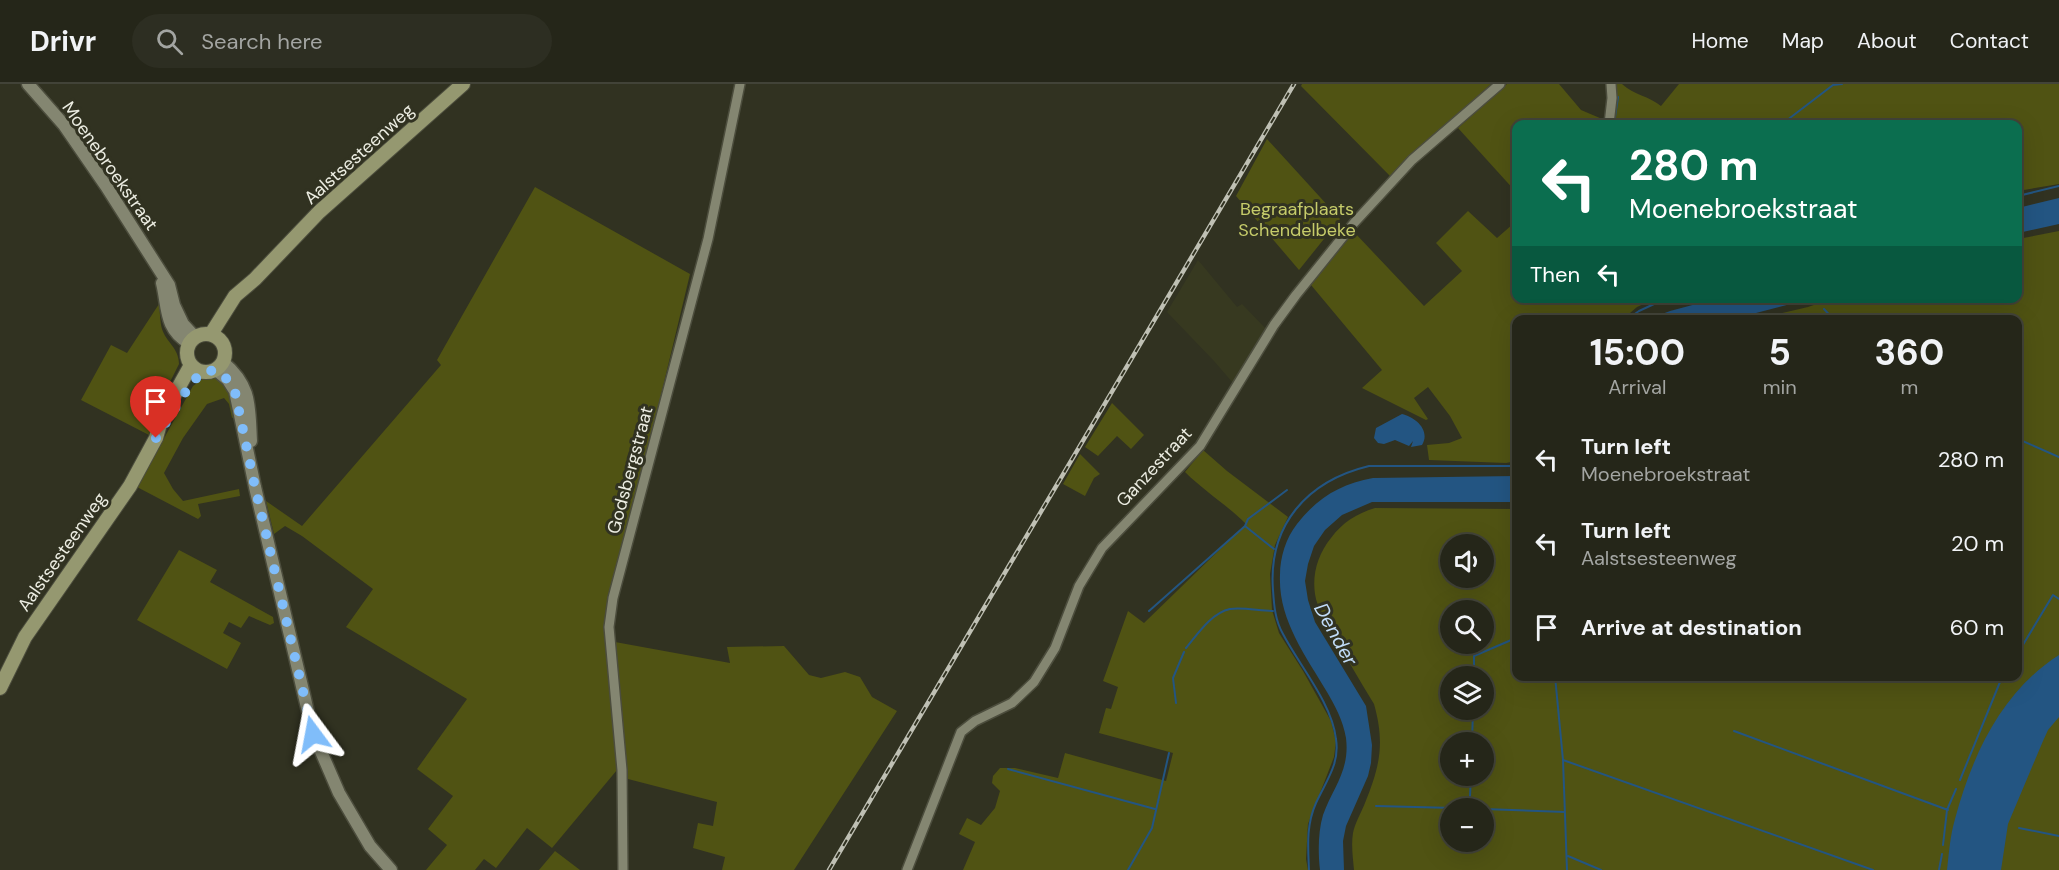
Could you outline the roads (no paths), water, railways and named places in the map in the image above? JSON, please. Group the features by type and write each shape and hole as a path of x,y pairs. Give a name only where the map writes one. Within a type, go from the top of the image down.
{"main road":[{"name":"Aalstsesteenweg","path":"216,337 235,296 255,279 320,212 463,84"},
{"path":"206,333 216,337 225,350 208,367 187,358 186,351 192,340 206,333"},
{"name":"Aalstsesteenweg","path":"0,688 25,637 130,486 156,438 162,417 208,367"}],"street":[{"name":"Moenebroekstraat","path":"28,84 64,125 106,186 169,285 174,305 192,340"},
{"name":"Godsbergstraat","path":"623,870 622,770 609,627 613,598 708,239 740,84"},
{"name":"Ganzestraat","path":"907,870 961,732 975,721 1012,703 1034,682 1055,648 1079,586 1097,555 1115,532 1180,469 1200,446 1274,325 1296,294 1354,223 1405,168 1500,84"},
{"path":"1609,120 1611,84"},
{"path":"208,367 228,380 235,392 313,734 339,793 370,846 392,870"}],"water":[{"path":"2059,198 2059,224 2022,232 2022,207"},
{"path":"1700,303 1795,303 1748,315 1660,315"},
{"path":"1402,414 1412,418 1423,429 1422,445 1411,447 1413,441 1409,446 1395,440 1384,444 1378,443 1374,438 1376,428"},
{"path":"1512,476 1512,502 1372,502 1342,515 1325,530 1314,546 1305,581 1308,600 1315,622 1366,706 1372,745 1368,776 1346,826 1343,841 1344,870 1320,870 1321,822 1346,760 1346,738 1336,708 1288,622 1283,607 1280,568 1284,548 1290,535 1313,506 1340,488 1373,478"},
{"path":"2059,655 2059,717 2048,730 2008,824 2001,870 1947,870 1955,819 1980,749 2005,707 2021,687"}],"waterway":[{"path":"1787,120 1833,85 1842,84"},
{"path":"1615,120 1618,97"},
{"path":"2022,195 2059,186"},
{"path":"1633,315 1656,303"},
{"path":"1824,309 1829,315"},
{"path":"2022,441 2059,457"},
{"path":"1309,870 1308,836 1313,811 1328,780 1337,748 1333,725 1322,698 1280,629 1274,607 1273,567 1277,545 1285,526 1296,509 1310,495 1347,473 1369,466 1512,466"},
{"path":"1245,526 1248,519 1287,490"},
{"path":"1149,611 1245,526 1274,549"},
{"path":"2022,646 2053,595 2059,599"},
{"path":"1186,648 1205,625 1223,611 1240,608 1273,611"},
{"path":"1474,666 1474,656 1512,640"},
{"path":"1176,703 1173,678 1184,652"},
{"path":"1555,681 1563,760"},
{"path":"1960,780 2000,682"},
{"path":"1472,732 1473,720"},
{"path":"1734,731 1948,810"},
{"path":"1128,870 1152,828 1169,753"},
{"path":"1567,870 1563,760 1873,870"},
{"path":"1008,769 1155,809"},
{"path":"1470,786 1470,796"},
{"path":"1943,845 1947,810 1956,789"},
{"path":"1376,806 1440,808"},
{"path":"1494,809 1565,812"},
{"path":"2019,828 2059,836"},
{"path":"1939,870 1942,854"},
{"path":"1568,856 1601,870"}],"railway":[{"path":"829,870 1294,84"}],"park label":[{"name":"Begraafplaats Schendelbeke","path":"1297,219"}],"water label":[{"name":"Dender","path":"1336,634"}]}
